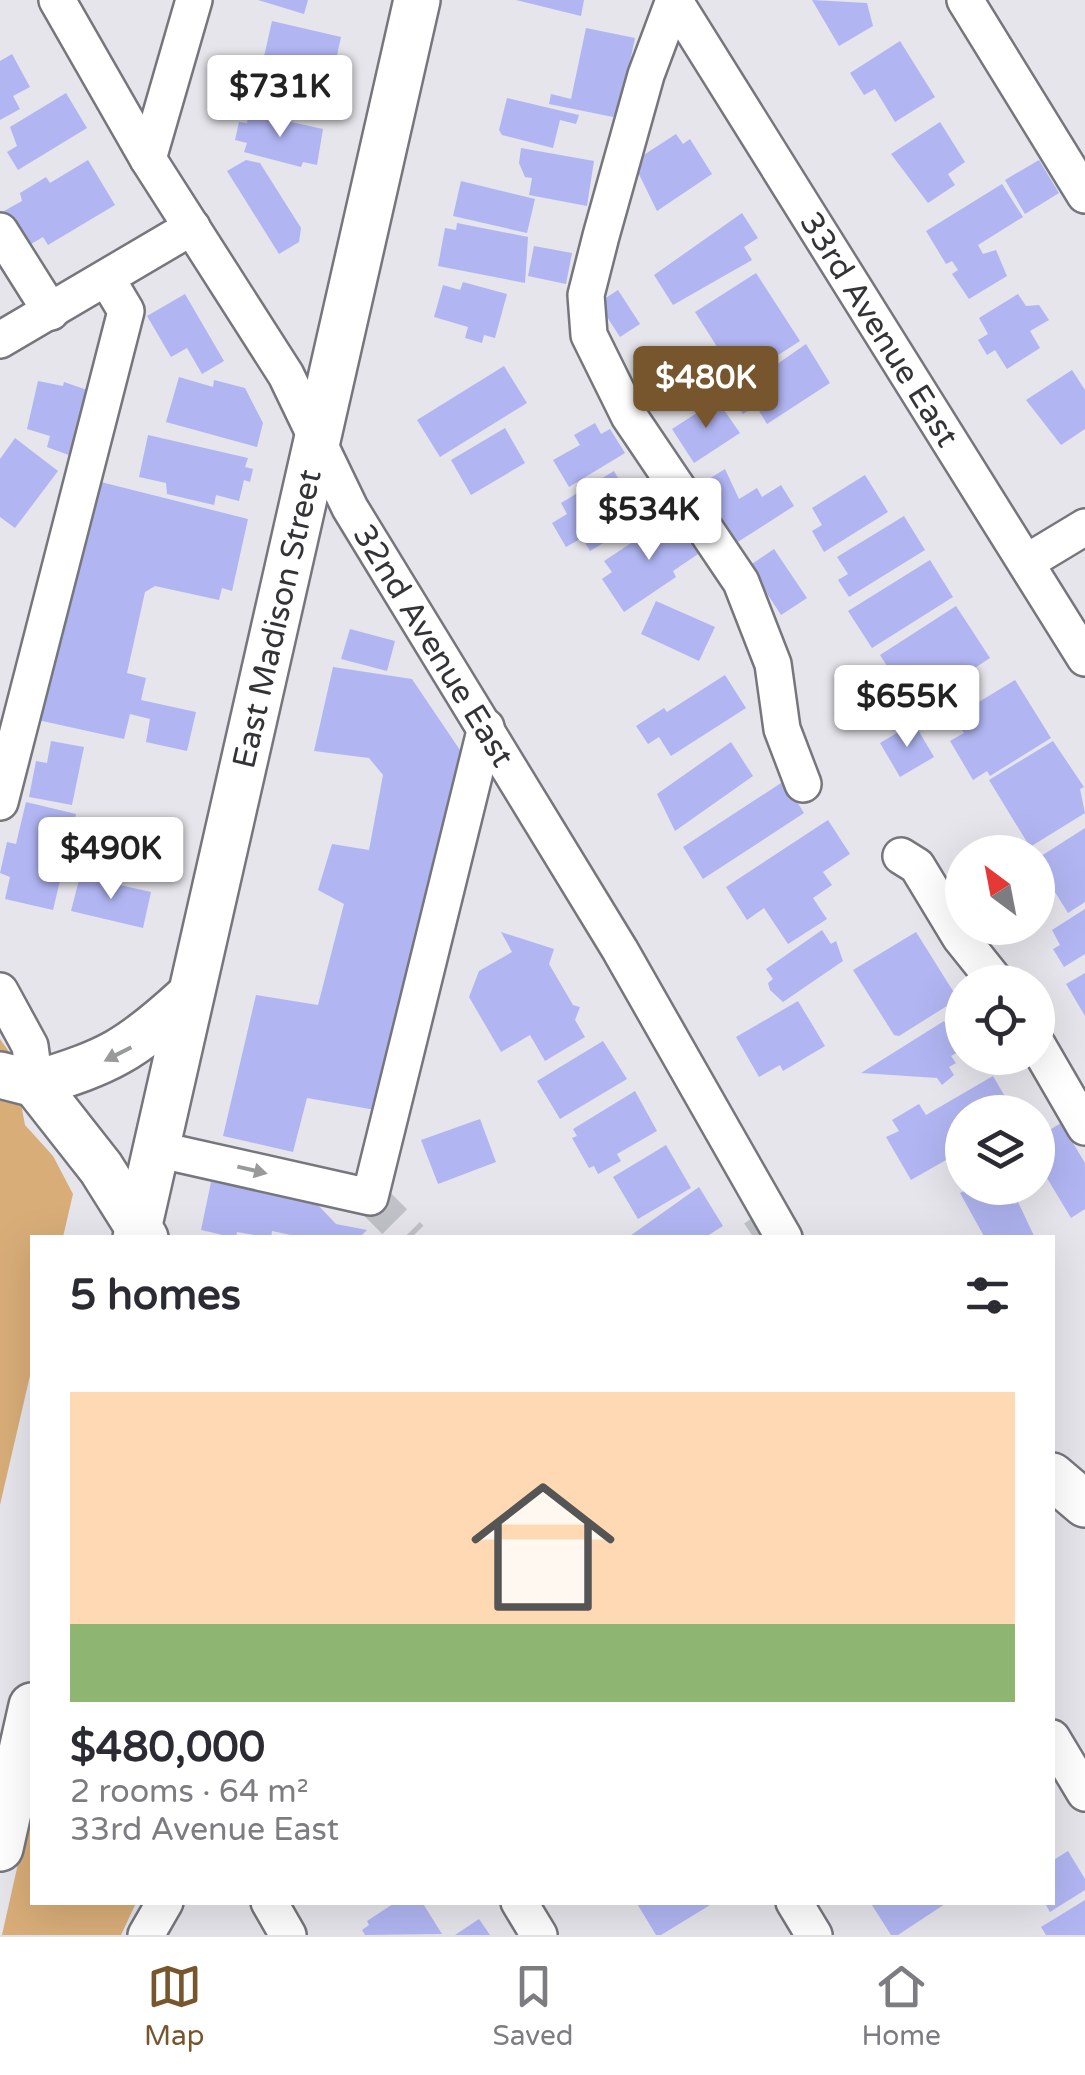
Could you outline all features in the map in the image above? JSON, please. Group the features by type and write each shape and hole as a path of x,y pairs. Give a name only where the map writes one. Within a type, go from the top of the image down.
{"main road":[{"name":"East Madison Street","path":"140,1234 187,998 417,0"},
{"path":"18,1079 97,1065 134,1046 187,998"},
{"path":"18,1079 101,1168 140,1234"},
{"path":"1055,1479 1085,1504"},
{"path":"0,1848 30,1715"}],"street":[{"name":"32nd Avenue East","path":"57,0 148,159 286,375 350,508 486,727 782,1235"},
{"path":"148,159 194,0"},
{"path":"674,0 646,75 601,236 586,295 589,334 629,416 741,582 773,664 782,729 803,784"},
{"name":"33rd Avenue East","path":"674,0 1085,658"},
{"path":"965,0 1085,195"},
{"path":"0,340 192,227"},
{"path":"0,230 50,312"},
{"path":"0,802 126,311 107,279"},
{"path":"1028,562 1085,526"},
{"path":"156,1149 370,1197 486,727"},
{"path":"901,856 918,866 960,937 982,965"},
{"path":"0,991 30,1046 18,1079"},
{"path":"1055,1075 1085,1127"},
{"path":"1055,1743 1085,1793"},
{"path":"146,1935 163,1905"},
{"path":"271,1905 288,1935"},
{"path":"521,1905 539,1935"},
{"path":"796,1905 814,1935"}],"shaded area":[{"path":"0,1039 12,1056 25,1125 53,1156 73,1194 63,1235 30,1235 30,1376 0,1505"},
{"path":"30,1810 30,1905 135,1905 121,1935 2,1935"}],"building":[{"path":"258,0 308,0 304,14"},
{"path":"516,0 584,0 581,16"},
{"path":"812,0 867,3 873,26 839,46"},
{"path":"272,21 341,37 332,78 263,61"},
{"path":"586,28 635,38 618,118 549,104 551,94 571,99"},
{"path":"900,41 935,97 895,122 875,89 864,95 850,73"},
{"path":"12,54 30,87 13,96 20,109 0,120 0,61"},
{"path":"266,68 336,82 323,113 259,100"},
{"path":"66,93 87,128 18,170 7,152 17,146 10,127"},
{"path":"507,98 579,115 576,124 560,120 553,148 502,135 499,130"},
{"path":"249,113 323,129 317,165 303,162 301,167 244,152 247,143 235,140 239,122 247,123"},
{"path":"940,122 965,162 948,174 955,185 928,203 891,154"},
{"path":"676,134 683,144 690,139 712,174 657,211 633,162"},
{"path":"521,148 594,161 587,206 529,195 532,178 525,177 519,163"},
{"path":"88,160 115,205 48,245 43,237 26,247 4,211 22,201 20,193 46,177 50,183"},
{"path":"246,160 260,163 301,228 299,242 279,254 227,171"},
{"path":"1039,160 1059,193 1025,214 1005,180"},
{"path":"461,181 535,199 527,233 453,216"},
{"path":"1002,184 1023,217 978,245 983,254 996,250 1007,276 969,299 952,274 958,270 952,261 946,264 926,231"},
{"path":"742,213 758,238 744,247 752,260 673,305 654,275"},
{"path":"457,223 528,237 525,283 438,266 445,228 456,230"},
{"path":"534,246 572,253 566,284 528,276"},
{"path":"756,273 800,341 733,384 729,377 722,382 708,361 721,353 695,312"},
{"path":"463,282 507,294 495,338 484,335 482,343 465,338 468,327 434,317 443,285 460,290"},
{"path":"618,290 640,324 620,337 598,303"},
{"path":"185,294 224,361 202,374 187,348 171,357 147,316"},
{"path":"1018,294 1026,306 1039,305 1049,320 1030,331 1040,348 1007,369 995,350 987,355 978,340 988,334 979,318"},
{"path":"806,344 830,383 767,424 756,406 743,414 731,396"},
{"path":"662,350 682,382 652,399 633,369"},
{"path":"504,366 527,403 440,457 417,420"},
{"path":"1072,370 1085,390 1085,429 1061,445 1026,400"},
{"path":"179,377 213,387 214,380 245,388 263,423 257,447 166,422"},
{"path":"38,381 63,386 64,382 90,391 74,457 47,447 50,436 27,429"},
{"path":"717,400 740,433 694,463 672,429"},
{"path":"595,423 601,434 610,429 625,453 569,487 553,460 580,445 574,435"},
{"path":"505,428 525,463 471,495 451,460"},
{"path":"148,435 248,458 245,467 253,469 250,482 244,480 239,501 216,495 214,505 167,494 166,483 139,477"},
{"path":"15,438 58,471 15,528 0,517 0,459"},
{"path":"725,469 739,499 757,488 762,497 781,485 794,506 736,543 699,485"},
{"path":"614,471 634,506 617,517 625,530 590,551 582,538 566,547 552,523 567,514 561,503"},
{"path":"865,475 888,512 824,552 812,531 822,525 812,508"},
{"path":"89,479 248,519 232,591 222,588 219,600 155,586 145,592 127,673 146,678 141,700 196,712 187,751 146,742 150,719 130,714 124,739 33,719"},
{"path":"904,516 925,550 849,597 838,580 848,574 837,557"},
{"path":"666,520 674,533 686,524 704,550 673,571 676,577 624,612 602,579 612,572 604,561"},
{"path":"774,549 807,598 781,615 749,566"},
{"path":"930,560 953,597 872,648 848,611"},
{"path":"656,601 715,627 699,661 641,634"},
{"path":"956,606 990,658 934,695 912,667 895,678 880,655"},
{"path":"350,629 395,641 387,671 341,659"},
{"path":"333,667 412,679 466,759 381,1111 307,1098 293,1152 223,1136 256,995 318,1005 344,904 318,890 332,844 369,850 383,775 369,758 314,751"},
{"path":"725,675 746,708 671,756 659,737 648,744 636,726 664,708 667,712"},
{"path":"1015,680 1051,738 990,776 987,771 973,780 950,741 964,733 954,717"},
{"path":"914,723 934,757 900,777 880,743"},
{"path":"51,741 84,747 72,805 29,797 36,761 47,763"},
{"path":"1053,741 1084,787 1080,789 1085,813 1049,835 1023,835 989,780"},
{"path":"731,742 753,776 675,831 657,794"},
{"path":"784,781 804,813 703,879 683,847"},
{"path":"26,802 76,814 53,910 5,899 10,877 0,873 7,842 16,844"},
{"path":"828,820 850,854 823,872 832,885 813,898 827,919 788,944 764,908 747,920 726,887"},
{"path":"1085,828 1085,902 1068,913 1055,892 1055,847"},
{"path":"80,876 151,892 143,928 71,911"},
{"path":"1085,909 1085,954 1064,967 1053,949 1060,945 1055,928"},
{"path":"822,930 831,944 836,941 843,961 783,1002 770,990 768,983 773,979 766,969"},
{"path":"501,932 554,949 549,964 573,1005 580,1007 575,1020 585,1037 545,1061 530,1035 501,1052 469,997 479,971 512,952"},
{"path":"916,932 945,978 945,1007 899,1036 894,1035 853,970"},
{"path":"1085,973 1085,1016 1066,984"},
{"path":"798,1001 825,1046 783,1071 780,1065 759,1077 736,1037"},
{"path":"945,1023 945,1075 954,1075 942,1085 937,1078 861,1073"},
{"path":"603,1041 627,1079 560,1119 537,1081"},
{"path":"993,1076 1004,1095 960,1095"},
{"path":"635,1091 657,1131 617,1154 621,1161 598,1174 594,1166 589,1168 572,1138 577,1136 573,1129"},
{"path":"919,1104 926,1115 945,1104 945,1161 911,1180 886,1137 899,1131 892,1120"},
{"path":"480,1119 496,1162 438,1184 421,1140"},
{"path":"1061,1123 1085,1163 1085,1209 1071,1218 1055,1191 1055,1127"},
{"path":"666,1145 691,1188 638,1219 613,1177"},
{"path":"211,1182 317,1204 336,1224 367,1230 362,1235 291,1235 272,1231 271,1235 223,1235 201,1230"},
{"path":"699,1187 723,1226 709,1235 631,1235"},
{"path":"967,1205 1019,1205 1034,1235 983,1235"},
{"path":"1068,1851 1085,1879 1085,1890 1050,1912 1046,1905 1055,1905 1055,1859"},
{"path":"1085,1900 1085,1935 1046,1935 1041,1927"},
{"path":"391,1905 424,1905 442,1934 365,1935 362,1930 369,1925 367,1921"},
{"path":"638,1905 710,1905 661,1935 656,1935"},
{"path":"872,1905 943,1905 898,1935 891,1935"},
{"path":"479,1919 490,1935 455,1935"}],"tunnel":[{"path":"370,1197 408,1235"},
{"path":"758,1235 776,1223"}]}
